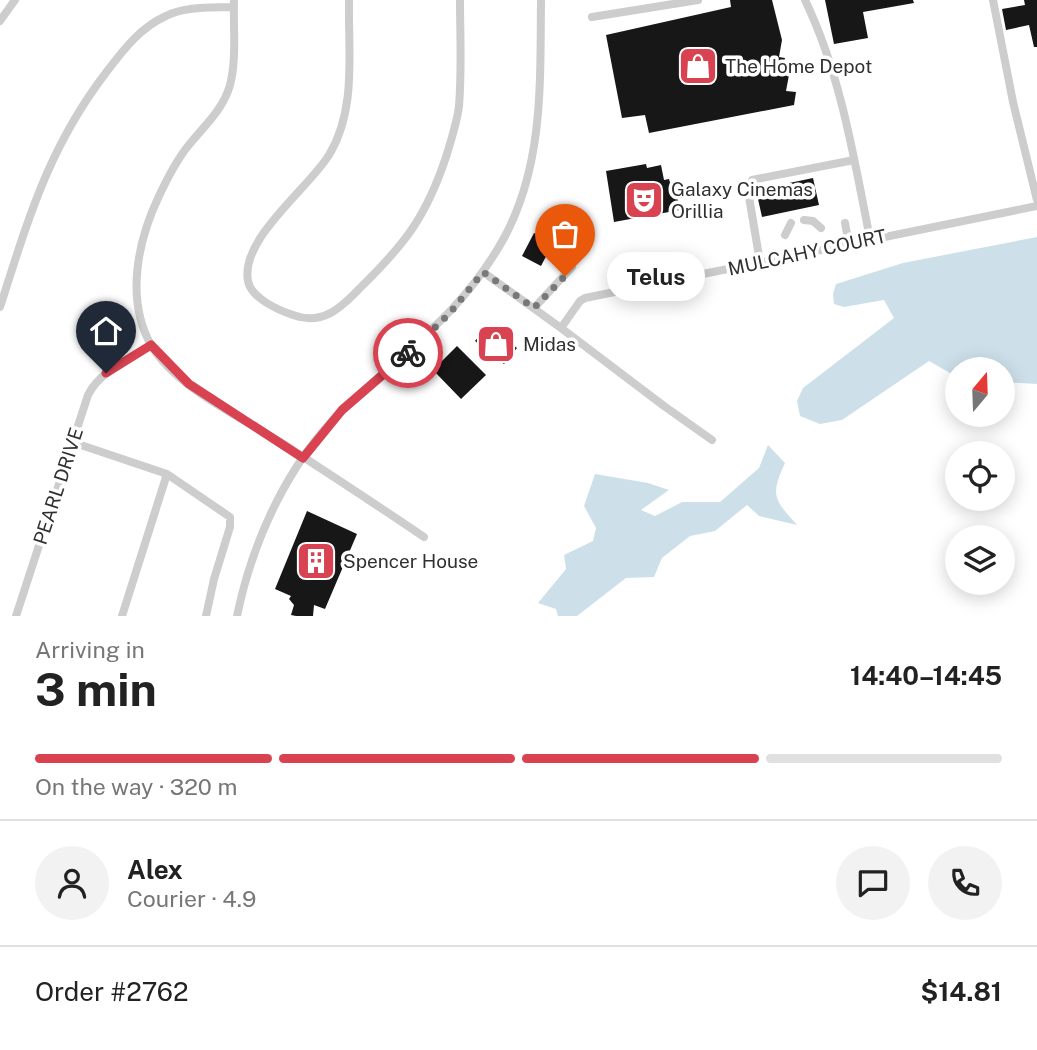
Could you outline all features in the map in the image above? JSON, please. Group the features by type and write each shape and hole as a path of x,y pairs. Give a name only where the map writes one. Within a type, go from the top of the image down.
{"street":[{"path":"0,21 15,0"},
{"path":"349,0 348,89 344,124 330,154 311,180 266,228 252,254 248,271 248,281 257,295 300,318 317,320 348,301 401,246 431,201 455,128 459,106 460,0"},
{"path":"237,616 257,547 276,504 303,458 335,417 444,319 483,272 505,236 522,197 535,153 540,99 541,0"},
{"path":"592,17 698,0"},
{"path":"805,0 844,109 870,239"},
{"path":"993,0 1013,102 1037,200"},
{"path":"0,307 39,187 79,110 108,70 138,34 164,17 189,9 234,4 233,70 226,95 219,110 174,166 146,225 139,255 138,300 151,345 189,384 424,537"},
{"path":"760,262 748,191 752,180 854,160"},
{"name":"MULCAHY COURT","path":"561,328 585,298 1037,206"},
{"path":"804,220 813,221 821,228"},
{"path":"785,235 791,223"},
{"path":"845,223 849,244"},
{"path":"534,308 572,267"},
{"path":"483,272 712,440"},
{"name":"PEARL DRIVE","path":"16,616 92,387 106,373 151,345"},
{"path":"72,442 167,474 223,511 230,519 206,616"},
{"path":"122,616 167,474"}],"water":[{"path":"1037,237 1037,384 1015,383 1015,357 945,357 945,370 929,361 842,420 820,424 800,416 797,401 803,388 894,318 884,300 844,307 834,304 836,284 903,263"},
{"path":"768,445 785,463 777,483 777,497 797,525 759,516 747,505 715,531 690,536 662,558 654,577 626,578 577,616 558,616 556,609 538,603 566,569 564,555 593,541 596,528 584,506 595,474 648,483 669,490 641,510 655,516 682,502 720,502 759,468"}],"building":[{"name":"The Home Depot","path":"730,0 772,0 782,40 779,57 785,58 781,74 789,75 786,91 796,92 794,105 649,133 645,115 622,118 606,35 731,7"},
{"path":"825,0 913,0 914,3 863,12 868,38 834,44"},
{"path":"1024,0 1037,0 1037,47 1034,47 1029,25 1006,30 1002,9 1025,5"},
{"name":"Galaxy Cinemas Orillia","path":"646,164 647,168 661,165 664,180 669,179 672,190 676,190 680,210 614,222 606,171"},
{"path":"813,178 819,205 762,217 756,190"},
{"path":"534,233 553,243 541,266 522,256"},
{"name":"Midas","path":"488,325 517,348 504,364 475,341"},
{"path":"457,346 486,375 461,399 433,370"},
{"name":"Spencer House","path":"307,511 357,534 325,609 314,605 313,616 296,616 291,615 294,605 289,599 291,596 275,589"}],"way so far":[{"path":"408,353 450,313 483,272 534,308 549,289 565,276"}],"place":[{"name":"The Home Depot","path":"698,66"},
{"name":"Galaxy Cinemas Orillia","path":"644,200"},
{"name":"Telus","path":"565,276"},
{"name":"Midas","path":"496,344"},
{"name":"Spencer House","path":"316,561"}],"route":[{"path":"106,373 151,345 189,384 303,458 342,410 408,353"}]}
